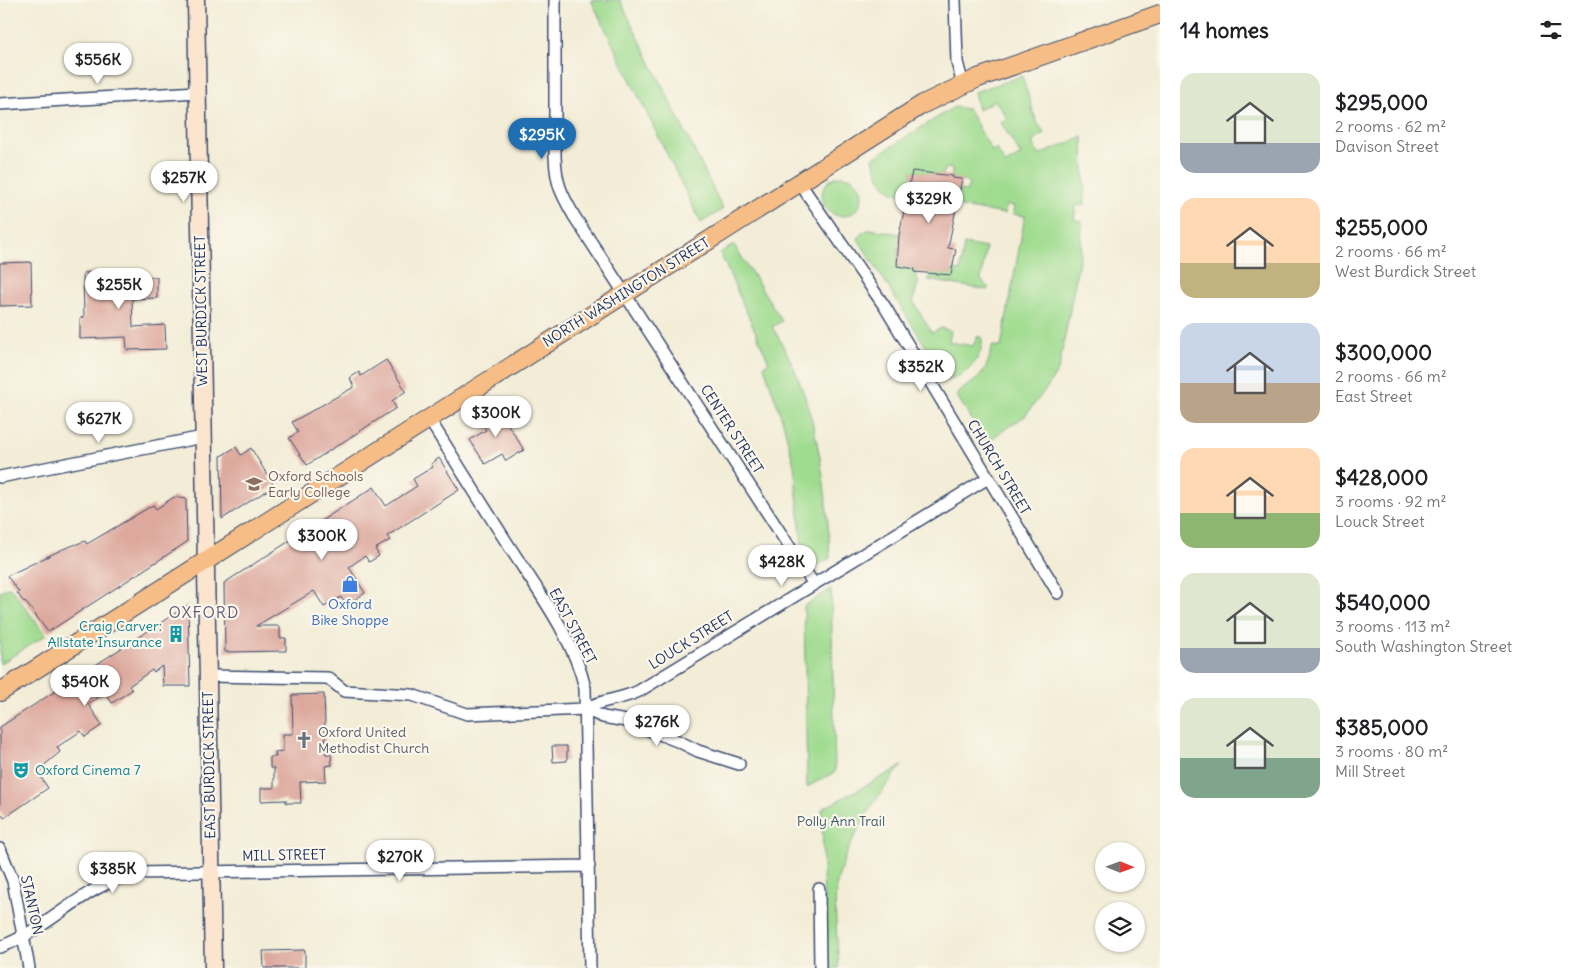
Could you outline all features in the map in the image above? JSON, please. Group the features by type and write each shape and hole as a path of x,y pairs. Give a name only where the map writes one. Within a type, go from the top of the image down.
{"main road":[{"name":"NORTH WASHINGTON STREET","path":"0,692 923,104 963,85 1160,14"}],"street":[{"name":"WEST BURDICK STREET","path":"196,0 206,561"},
{"name":"CENTER STREET","path":"555,0 556,179 574,216 813,583"},
{"path":"955,0 957,62 963,85"},
{"path":"0,104 197,92"},
{"name":"CHURCH STREET","path":"800,182 885,307 1058,593"},
{"name":"EAST STREET","path":"428,418 521,562 571,648 581,671 585,688 590,968"},
{"path":"0,477 203,437"},
{"name":"LOUCK STREET","path":"585,709 595,703 625,698 638,691 988,478"},
{"name":"EAST BURDICK STREET","path":"206,561 213,968"},
{"path":"208,676 328,678 344,690 412,695 467,714 585,709 603,718 626,721 698,751 738,764"},
{"name":"STANTON","path":"0,849 13,881 29,968"},
{"name":"MILL STREET","path":"0,947 44,924 115,878 135,873 589,866"},
{"path":"819,889 820,968"}],"green space":[{"path":"591,0 620,0 723,209 701,223"},
{"path":"1022,76 1036,120 1044,133 1032,142 1039,155 1083,137 1085,204 1076,206 1074,219 1082,221 1081,250 1059,368 1049,385 1025,416 986,442 957,396 982,374 988,363 992,346 1001,347 1025,216 1013,214 1014,206 1006,205 1005,214 956,206 960,190 967,191 969,183 952,178 952,169 946,168 942,176 912,171 908,195 894,192 888,189 880,178 873,158 954,107 968,109 992,151 996,149 1006,164 1021,155 1001,123 1007,118 995,100 978,110 974,92"},
{"path":"842,176 856,182 862,196 856,210 842,216 828,210 822,196 828,182"},
{"path":"871,229 905,235 898,248 897,266 915,269 916,278 919,280 913,301 932,333 941,328 951,331 949,342 973,346 977,337 982,337 982,344 977,359 961,375 947,380 858,239 863,232"},
{"path":"964,244 986,248 981,280 989,288 987,290 928,280 931,272 951,275 952,270 960,271"},
{"path":"734,245 782,321 772,327 787,353 799,380 816,438 826,498 830,558 816,566 802,544 794,465 783,422 764,366 769,362 720,253"},
{"path":"10,587 46,635 0,664 0,591"},
{"name":"Polly Ann Trail","path":"831,589 835,772 807,787 804,606"},
{"name":"Polly Ann Trail","path":"902,766 872,806 847,852 836,891 839,968 825,968 822,809"}],"building":[{"path":"912,171 953,176 952,178 962,179 948,248 956,249 951,275 914,272 915,269 897,266 899,235"},
{"path":"31,262 32,305 0,306 0,263"},
{"path":"114,272 115,278 157,277 157,298 132,299 133,327 165,325 166,349 127,350 126,337 80,339 80,318 84,317 83,273"},
{"path":"386,360 406,391 392,401 396,408 307,465 289,438 298,432 292,422 354,387 350,378 359,372 361,376"},
{"path":"497,407 524,450 506,461 502,454 485,464 470,440 486,430 479,418"},
{"path":"236,447 241,455 251,448 274,486 222,519 221,456"},
{"path":"439,458 459,490 387,536 390,540 375,549 379,556 369,562 365,556 349,567 365,593 346,605 341,597 324,607 314,591 256,626 280,626 280,638 286,638 286,651 225,652 224,583 374,487 386,506 417,486 413,479 433,467 431,464"},
{"path":"174,497 186,499 187,542 48,632 17,593 19,592 7,576 63,549 85,541 87,544 153,505 156,509"},
{"path":"188,605 190,686 163,686 162,666 154,672 152,670 129,686 132,690 112,703 105,693 88,704 102,725 85,737 81,731 57,747 60,752 41,768 45,773 40,776 48,788 4,818 0,811 0,727"},
{"name":"Oxford United Methodist Church","path":"324,694 326,754 331,754 332,765 325,766 326,781 300,782 301,803 286,803 286,800 261,801 261,788 274,788 274,768 270,768 270,757 276,757 275,752 283,751 283,734 293,734 292,695"},
{"path":"552,746 567,746 567,761 553,762"},
{"path":"305,950 305,968 264,968 263,951"}],"place":[{"name":"Oxford Schools Early College","path":"254,484"},
{"name":"Oxford Bike Shoppe","path":"350,584"},
{"name":"Craig Carver: Allstate Insurance","path":"176,634"},
{"name":"Oxford United Methodist Church","path":"304,740"},
{"name":"Oxford Cinema 7","path":"21,770"}],"district":[{"name":"OXFORD","path":"204,612"}]}
